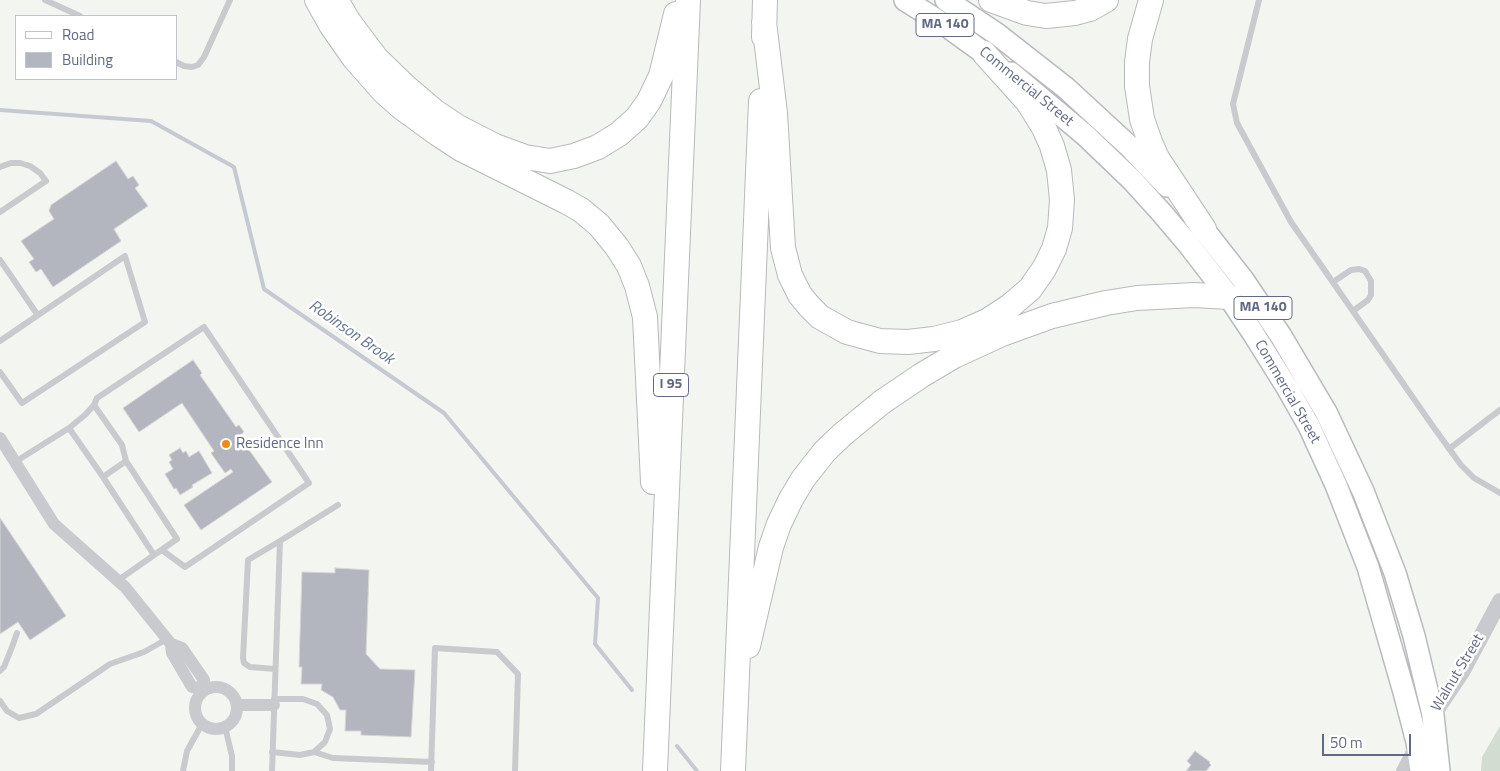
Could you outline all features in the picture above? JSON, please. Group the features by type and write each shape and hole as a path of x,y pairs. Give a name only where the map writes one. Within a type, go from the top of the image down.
{"highway":[{"path":"317,0 330,26 354,58 397,103 438,134 461,148 581,210 604,231 625,260 639,292 645,317 653,485 663,584"},
{"path":"336,0 348,22 376,58 434,111 466,132 495,146 525,157 550,161 574,156 598,147 620,134 641,113 649,102 661,76 680,0"},
{"name":"I 95","path":"655,771 688,0"},
{"path":"991,0 1026,13 1053,16 1082,11 1106,0"},
{"path":"1151,0 1140,39 1137,62 1138,95 1142,119 1157,158 1204,229"},
{"path":"765,11 775,113 783,248 790,276 800,295 820,317 846,332 880,341 908,342 934,340 962,332 987,321 1010,306 1030,289 1044,269 1054,249 1060,228 1062,200 1059,170 1052,146 1044,128 1028,102 984,53"},
{"path":"733,771 765,11"},
{"path":"736,694 757,611 767,558 784,511 803,479 818,459 872,409 954,356 1002,334 1052,316 1129,299 1194,295 1229,297"}],"main road":[{"name":"Commercial Street","path":"904,0 942,23 984,53 1052,106 1111,160 1175,228 1229,297 1254,333 1308,426 1336,485 1374,587 1417,742 1421,771"},
{"name":"Commercial Street","path":"946,0 1014,47 1082,103 1156,174 1204,229 1244,281 1281,336 1318,399 1345,451 1372,511 1400,587 1414,636 1432,716 1439,771"}],"street":[{"path":"1,443 54,524 125,587 169,641 182,648 204,680 195,708 198,720 213,729 230,724 236,715 237,705 233,695 224,688 212,687 202,689"},
{"name":"Walnut Street","path":"1402,771 1432,716 1462,672 1500,600"},
{"path":"237,705 274,702"}],"lane":[{"path":"45,0 78,15"},
{"path":"178,63 192,67 198,65 204,57 230,0"},
{"path":"1259,0 1233,104 1237,123 1291,222 1449,449 1474,478 1500,492"},
{"path":"0,167 20,163 30,166 40,173 46,181 0,212"},
{"path":"0,340 125,256 145,322 22,403 1,374"},
{"path":"0,260 37,314"},
{"path":"1333,282 1351,270 1359,269 1365,272 1371,282 1371,295 1368,300 1353,311"},
{"path":"15,462 69,428 85,415 94,405 97,398 204,327 309,483 185,567 162,550"},
{"path":"94,405 122,445 126,461 177,539 117,581"},
{"path":"1449,449 1500,410"},
{"path":"69,428 154,555"},
{"path":"103,477 126,461"},
{"path":"275,669 250,667 244,663 248,560 338,505"},
{"path":"272,771 280,541"},
{"path":"0,671 4,667 17,633"},
{"path":"0,701 7,711 19,718 36,714 110,664 169,641"},
{"path":"432,771 435,648 497,652 518,674 515,771"},
{"path":"274,702 310,701 323,708 329,722 328,736 325,742 314,752"},
{"path":"183,771 187,751 202,724"},
{"path":"225,727 232,756 232,771"},
{"path":"272,752 300,755 314,752 333,758 432,762"}],"shaded area":[{"path":"1500,726 1500,771 1481,771 1482,757"}],"building":[{"path":"116,161 128,179 133,176 139,185 135,188 148,206 114,229 121,241 53,287 41,269 36,272 29,262 34,259 21,241 54,219 49,211 51,205"},
{"name":"Residence Inn","path":"193,360 202,373 200,375 236,427 239,425 244,432 239,436 272,482 201,530 184,505 233,472 231,469 225,473 211,453 214,451 182,403 139,432 123,408"},
{"path":"180,448 183,453 186,451 189,457 199,451 212,473 180,495 165,474 173,469 169,462 172,460 169,455"},
{"path":"0,518 66,616 30,640 18,622 0,634"},
{"path":"335,568 369,570 366,654 380,669 415,670 411,737 361,735 361,731 345,731 346,710 340,710 333,697 321,690 322,684 301,684 302,667 299,667 302,572 335,573"},
{"path":"1195,751 1210,762 1211,765 1206,771 1186,771 1191,765 1187,761"}],"waterway":[{"name":"Robinson Brook","path":"0,110 151,121 234,167 264,289 444,413 598,598 595,644 632,690"},
{"name":"Robinson Brook","path":"677,746 697,771"}],"place":[{"name":"Residence Inn","path":"226,444"}]}
